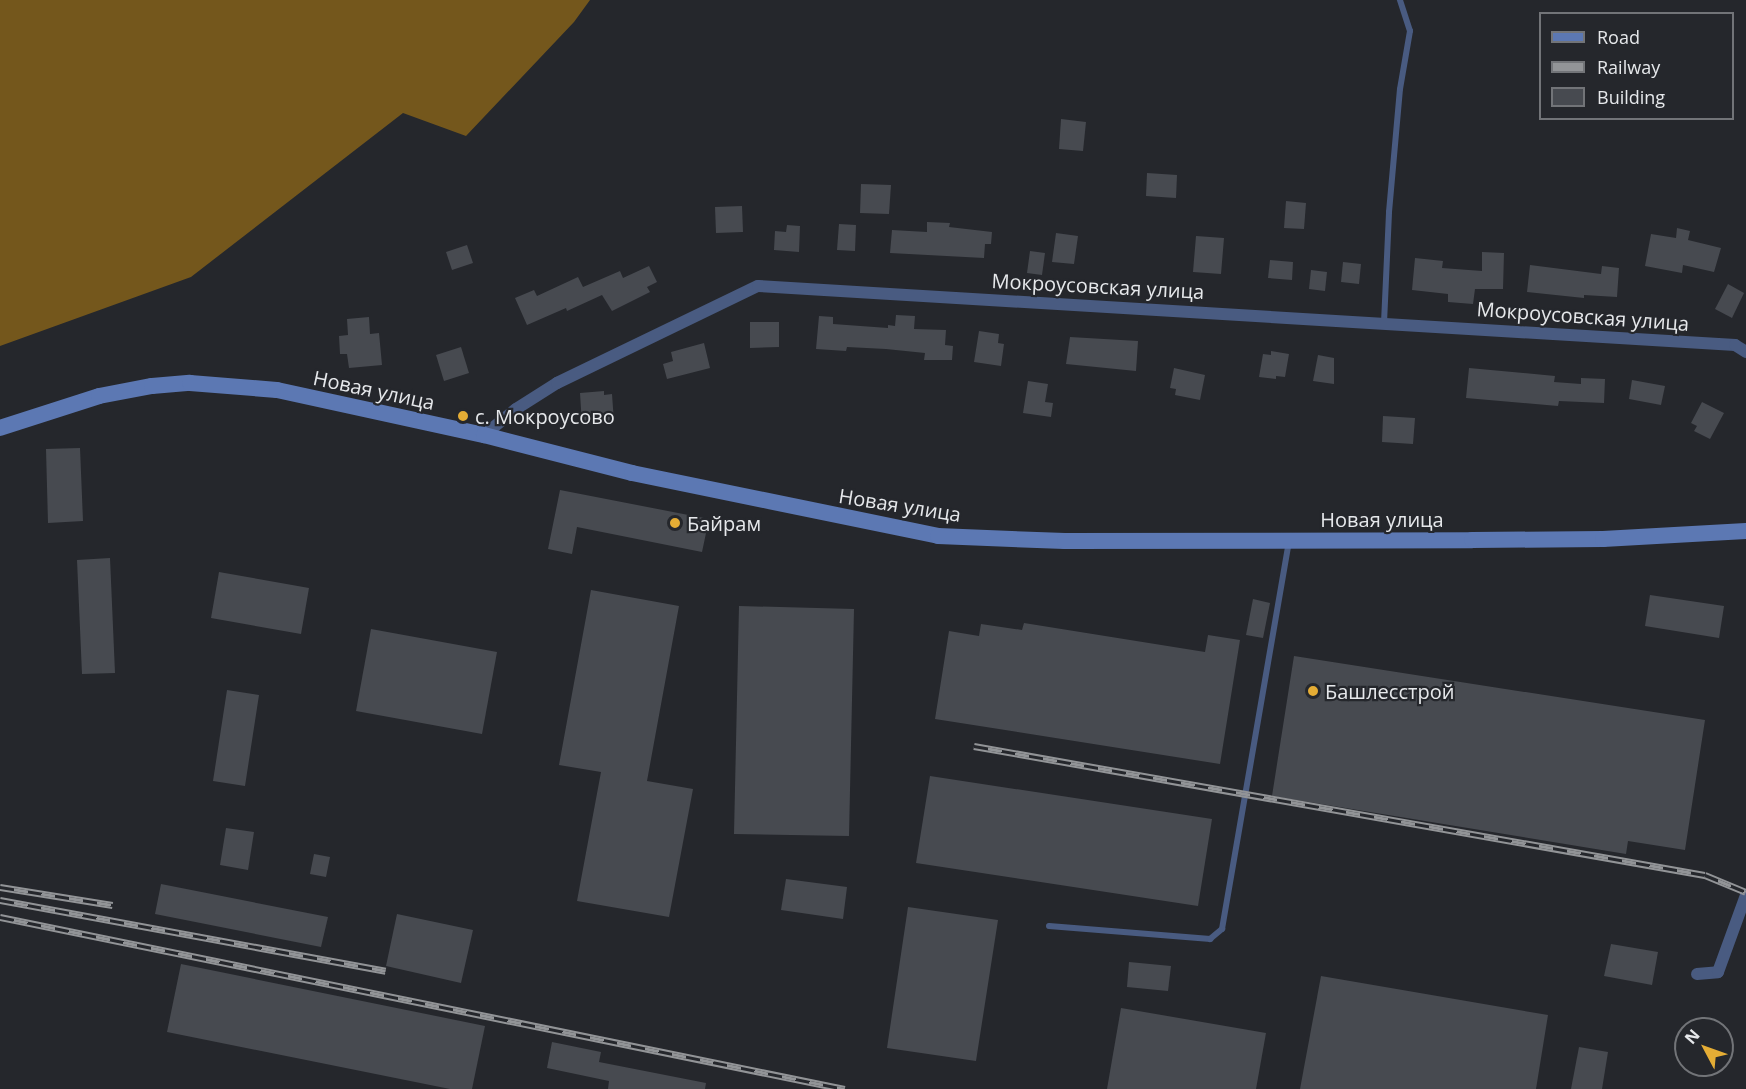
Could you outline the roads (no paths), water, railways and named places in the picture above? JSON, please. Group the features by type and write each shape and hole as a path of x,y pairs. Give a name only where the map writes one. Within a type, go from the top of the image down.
{"main road":[{"name":"Новая улица","path":"0,428 99,396 152,386 190,383 277,390 484,435 632,473 938,536 1065,541 1472,540 1603,539 1746,531"}],"street":[{"name":"Мокроусовская улица","path":"484,435 516,409 557,383 758,286 1735,345 1746,352"},
{"path":"1697,974 1718,972 1746,895"}],"lane":[{"path":"1384,323 1389,212 1400,89 1410,31 1400,0"},
{"path":"1049,926 1210,939 1222,930 1289,540"}],"railway":[{"path":"974,746 1705,875 1746,892"},
{"path":"0,887 113,905"},
{"path":"0,900 386,971"},
{"path":"0,917 845,1089"}],"place":[{"name":"с. Мокроусово","path":"463,416"},
{"name":"Байрам","path":"675,523"},
{"name":"Башлесстрой","path":"1313,691"}]}
